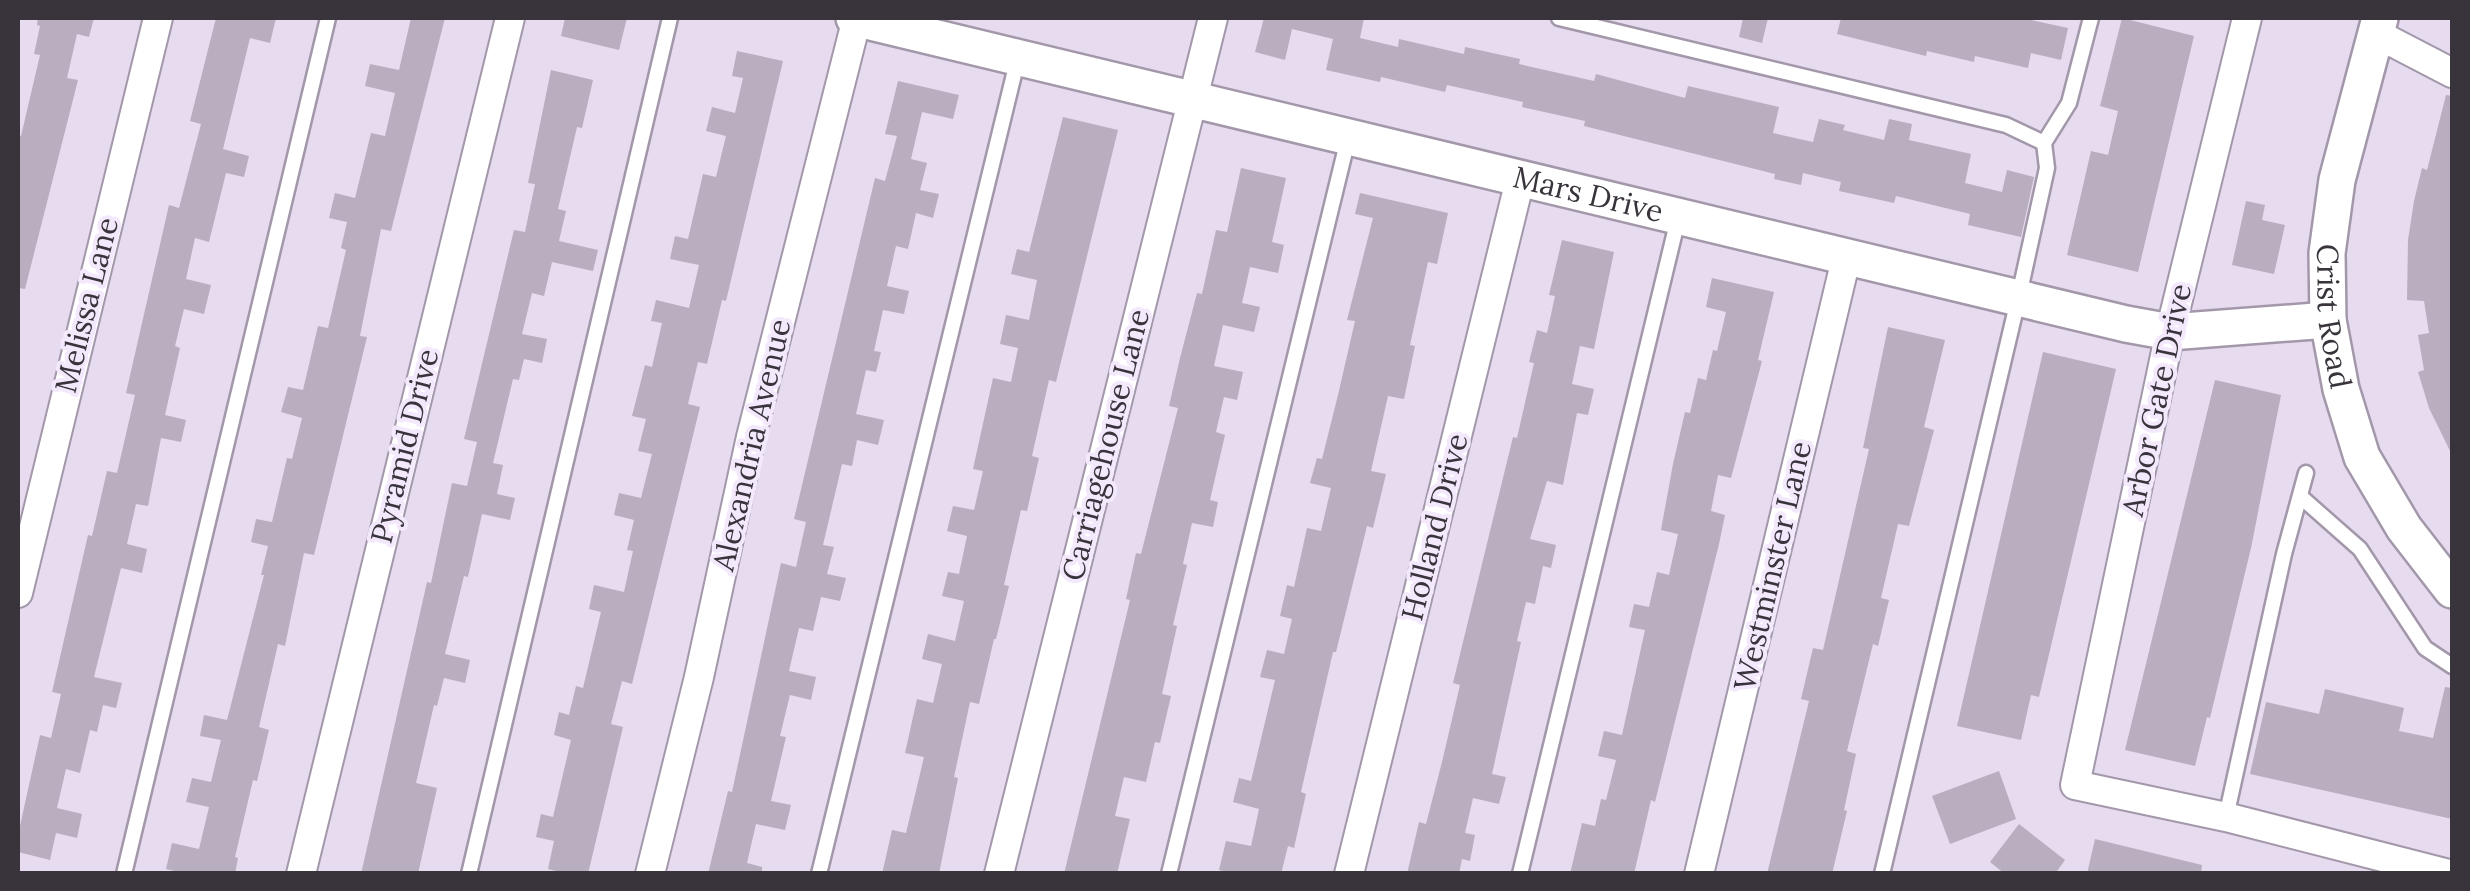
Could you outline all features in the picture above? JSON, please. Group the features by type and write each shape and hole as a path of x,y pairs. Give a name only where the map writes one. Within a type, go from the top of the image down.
{"street":[{"name":"Melissa Lane","path":"18,593 158,18"},
{"name":"Pyramid Drive","path":"301,874 510,18"},
{"name":"Mars Drive","path":"856,18 1846,259 2170,332 2328,320"},
{"name":"Alexandria Avenue","path":"650,874 752,437 856,18"},
{"name":"Carriagehouse Lane","path":"999,874 1213,18"},
{"name":"Arbor Gate Drive","path":"2226,817 2075,785 2170,332 2247,18"},
{"path":"2377,25 2452,73"},
{"name":"Crist Road","path":"2377,25 2336,180 2326,253 2328,320 2341,389 2362,458 2404,528 2452,590"},
{"name":"Holland Drive","path":"1349,874 1520,180"},
{"name":"Westminster Lane","path":"1699,874 1846,259"},
{"path":"2226,817 2450,874"}],"lane":[{"path":"124,874 328,18"},
{"path":"469,874 670,18"},
{"path":"1558,18 2006,125 2044,143"},
{"path":"1882,874 2018,300 2047,168 2044,143 2070,104 2092,18"},
{"path":"819,874 1018,58"},
{"path":"1169,874 1348,138"},
{"path":"1520,874 1678,218"},
{"path":"2226,817 2284,554 2306,473"},
{"path":"2301,497 2360,549 2425,648 2452,666"}],"building":[{"path":"38,18 94,18 89,37 77,34 67,78 78,80 25,289 18,288 18,135 21,136 40,55 34,54"},
{"path":"216,18 276,18 270,43 250,38 223,149 249,156 244,177 226,173 209,242 195,238 186,279 211,285 204,314 184,309 175,346 180,348 165,415 186,420 181,442 161,438 148,506 136,504 127,544 147,549 142,573 121,568 94,677 122,683 116,708 103,705 97,732 90,730 80,773 66,769 57,808 82,814 77,838 56,833 50,860 18,852 18,835 40,735 51,738 61,694 52,692 88,535 92,536 107,471 117,473 135,395 126,393 169,205 179,208 201,124 190,121"},
{"path":"411,18 445,18 391,231 381,229 360,336 367,337 314,555 304,553 285,646 278,644 259,727 269,730 257,781 253,780 235,857 235,874 187,874 166,869 172,843 199,849 209,807 186,802 192,778 211,782 221,740 200,736 204,715 227,720 264,575 268,546 251,542 256,519 272,522 287,458 292,459 302,418 281,412 288,387 303,390 318,326 328,328 346,250 341,248 347,222 329,218 335,193 355,198 371,133 385,136 395,93 365,86 370,64 399,70"},
{"path":"565,18 627,18 619,50 561,36"},
{"path":"1264,18 1364,18 1360,38 1398,47 1399,39 1464,54 1465,47 1520,59 1519,64 1594,81 1596,74 1685,98 1688,86 1779,107 1773,133 1813,142 1819,119 1845,125 1843,130 1884,140 1889,119 1912,124 1909,140 1971,154 1965,183 2002,192 2007,170 2034,177 2021,237 1968,225 1970,214 1896,196 1894,203 1839,191 1841,182 1803,173 1801,185 1774,179 1775,174 1522,107 1523,102 1447,85 1445,92 1381,77 1380,82 1326,70 1333,39 1292,29 1285,60 1255,52"},
{"path":"1743,18 1768,18 1762,43 1739,37"},
{"path":"1841,18 2022,18 2068,28 2061,60 2031,53 2028,68 1975,56 1974,62 1927,51 1926,56 1837,34"},
{"path":"2122,18 2194,36 2138,272 2067,255 2091,151 2108,155 2118,111 2100,106"},
{"path":"737,51 783,61 726,301 722,300 707,364 698,362 688,404 700,407 632,684 622,681 611,724 623,727 588,874 568,874 548,869 554,841 536,837 541,814 553,817 571,740 554,735 559,712 569,715 576,686 583,688 601,612 589,609 594,585 624,592 633,551 627,550 634,520 614,515 619,493 641,498 652,454 638,451 646,419 632,416 645,365 652,367 662,323 651,321 656,300 689,308 699,265 670,259 675,236 688,239 703,174 716,177 726,136 706,131 712,107 735,113 743,78 732,76"},
{"path":"551,70 593,80 582,128 577,127 558,209 566,211 559,241 598,250 593,271 552,262 544,296 532,293 522,334 547,339 542,363 524,359 519,380 513,379 493,463 503,465 497,494 515,498 510,520 482,514 445,654 470,660 465,683 444,678 437,706 434,705 416,783 437,788 418,874 361,874 452,483 467,486 477,442 464,439 514,230 525,232 535,184 528,183"},
{"path":"898,81 959,95 953,119 922,112 911,159 927,163 920,190 939,194 933,218 916,213 908,249 896,246 887,286 909,291 904,314 883,310 874,351 881,352 876,372 866,370 856,414 884,420 878,445 857,440 852,466 842,464 823,545 834,547 827,574 846,578 840,601 821,597 813,631 799,628 789,671 816,677 811,700 790,695 780,736 786,737 771,801 791,805 785,830 756,824 747,863 762,867 762,874 708,874 728,791 732,792 781,563 796,567 806,522 794,519 875,178 885,181 897,136 885,134"},
{"path":"2446,95 2452,96 2452,455 2429,408 2418,372 2424,370 2418,335 2429,333 2424,301 2407,300 2408,240 2414,201 2422,168 2427,170"},
{"path":"1063,117 1118,130 1056,382 1049,380 1032,456 1039,458 1027,511 1021,510 1004,585 1009,586 979,704 970,702 939,874 882,874 892,830 906,833 924,757 905,753 917,699 933,703 942,664 922,659 928,634 955,641 964,601 942,596 948,572 959,574 967,536 947,531 953,506 974,510 983,471 973,469 993,378 1011,382 1018,348 1000,344 1006,315 1029,320 1037,280 1011,274 1017,249 1029,252"},
{"path":"1241,168 1286,178 1272,242 1284,245 1278,273 1250,267 1242,303 1260,307 1254,332 1223,325 1214,366 1243,372 1237,400 1224,397 1216,432 1225,435 1210,500 1218,502 1213,527 1192,523 1173,625 1177,626 1162,694 1171,696 1146,782 1124,777 1115,816 1130,819 1117,874 1064,874 1130,600 1126,599 1136,553 1141,554 1178,408 1169,406 1180,358 1197,293 1202,294 1216,230 1227,232"},
{"path":"1360,193 1448,213 1437,264 1428,262 1410,345 1415,346 1404,399 1388,396 1371,471 1386,474 1373,528 1367,526 1333,652 1301,792 1306,794 1294,848 1288,846 1281,874 1234,874 1219,870 1226,841 1251,846 1259,809 1233,802 1239,778 1251,781 1275,680 1260,677 1267,650 1284,654 1292,619 1280,616 1287,585 1294,587 1307,528 1321,531 1331,488 1310,483 1317,458 1322,459 1338,395 1355,321 1347,320 1373,218 1355,214"},
{"path":"2246,201 2265,205 2262,220 2285,225 2274,274 2232,265"},
{"path":"1562,240 1614,252 1594,349 1580,346 1572,384 1594,389 1588,415 1577,413 1563,485 1547,481 1530,539 1556,545 1551,568 1543,566 1535,604 1526,602 1517,641 1521,642 1492,774 1506,777 1499,804 1473,798 1465,833 1475,835 1470,861 1462,859 1459,874 1407,874 1419,822 1426,824 1442,762 1460,685 1453,683 1513,437 1517,438 1534,363 1529,362 1537,330 1547,333 1555,296 1549,295"},
{"path":"1712,278 1774,292 1758,360 1762,361 1731,478 1718,475 1711,511 1725,515 1719,544 1634,874 1570,874 1582,823 1595,826 1616,760 1598,756 1604,731 1622,735 1645,630 1629,627 1634,604 1649,607 1657,572 1669,575 1678,534 1661,530 1673,464 1685,412 1690,413 1698,378 1706,380 1726,312 1706,307"},
{"path":"1888,327 1945,340 1924,427 1934,430 1909,526 1898,524 1881,598 1889,600 1878,646 1873,644 1847,751 1856,754 1832,874 1767,874 1809,701 1801,699 1813,648 1823,650 1869,449 1863,448"},
{"path":"2043,352 2116,369 2039,697 2031,695 2021,740 1957,726"},
{"path":"2215,380 2281,395 2251,548 2195,766 2125,750"},
{"path":"2445,687 2452,688 2452,819 2250,774 2266,702 2319,714 2325,689 2404,708 2399,731 2433,738"},
{"path":"1999,771 2016,819 1950,844 1932,796"},
{"path":"2019,824 2065,860 2055,874 2005,874 1990,862"},
{"path":"2095,839 2202,865 2201,874 2087,874"}]}
